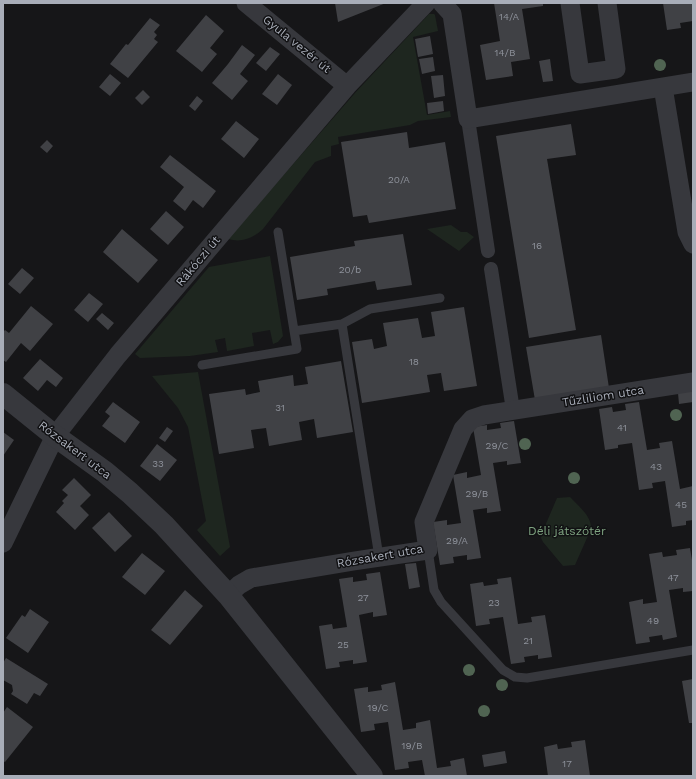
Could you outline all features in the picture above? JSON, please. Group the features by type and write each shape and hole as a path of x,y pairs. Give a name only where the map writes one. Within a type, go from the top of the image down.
{"street":[{"name":"Gyula vezér út","path":"246,3 347,86"},
{"name":"Rákóczi út","path":"3,543 55,436 118,355 347,86 426,3"},
{"path":"442,3 452,14 488,251"},
{"path":"570,3 580,74 616,69"},
{"path":"607,3 620,94"},
{"path":"468,119 693,82"},
{"path":"663,87 687,232 693,244"},
{"path":"491,269 513,410"},
{"name":"Tűzliliom utca","path":"513,410 693,382"},
{"name":"Rózsakert utca","path":"3,394 55,436 105,472 130,493 164,526 228,595 372,776"},
{"name":"Rózsakert utca","path":"228,595 239,585 251,578 428,550 424,522 463,429 472,419 484,415 513,410"}],"lane":[{"path":"202,365 297,350 278,232"},
{"path":"294,331 342,324 370,309 440,298"},
{"path":"342,324 379,557"},
{"path":"428,550 434,590 441,602 503,670 515,677 527,678 693,650"}],"green space":[{"path":"429,14 435,15 438,31 413,37 427,115 450,111 451,117 418,121 410,125 338,137 339,144 331,146 331,156 315,162 263,229 247,239 228,239 355,93"},
{"path":"451,225 461,232 467,232 474,237 459,251 427,229"},
{"path":"270,256 283,336 278,342 273,344 270,330 252,333 254,346 227,351 225,338 215,340 218,352 190,356 140,358 135,354 209,267"},
{"path":"198,372 230,547 220,556 197,530 206,521 188,427 178,408 152,376"},
{"name":"Déli játszótér","path":"570,497 587,516 591,524 591,529 575,565 563,566 541,538 557,498"}],"building":[{"path":"335,3 386,3 338,22"},
{"path":"494,3 543,3 543,6 522,9 530,59 511,62 513,76 486,80 480,45 500,41"},
{"path":"663,3 693,3 693,21 680,23 681,28 667,30"},
{"path":"206,15 224,31 210,48 217,54 202,72 176,51"},
{"path":"150,18 160,25 154,32 157,35 154,39 158,42 128,78 110,64"},
{"path":"430,36 433,54 418,57 415,39"},
{"path":"242,45 255,55 240,74 248,81 232,100 212,83"},
{"path":"270,47 280,54 266,71 256,63"},
{"path":"433,57 435,71 422,74 419,59"},
{"path":"550,59 553,81 543,82 539,61"},
{"path":"110,74 121,83 110,96 99,87"},
{"path":"278,74 292,85 277,105 262,94"},
{"path":"443,75 445,96 434,98 431,76"},
{"path":"143,90 150,97 142,105 135,98"},
{"path":"197,96 203,101 195,111 189,106"},
{"path":"443,101 444,111 428,114 427,103"},
{"path":"236,121 259,139 244,158 221,139"},
{"path":"571,124 576,155 547,159 576,330 529,338 496,136"},
{"path":"407,132 409,148 445,142 456,209 369,223 367,215 353,217 341,142"},
{"path":"47,140 53,146 47,153 40,147"},
{"path":"170,155 216,191 203,208 193,200 185,211 173,201 184,187 160,167"},
{"path":"166,211 184,227 168,245 150,229"},
{"path":"122,229 158,260 138,283 103,252"},
{"path":"403,234 412,285 377,290 375,281 327,289 328,295 297,300 290,257 355,246 354,241"},
{"path":"22,268 34,278 20,294 8,284"},
{"path":"89,293 103,304 88,322 74,310"},
{"path":"31,306 53,324 30,351 21,343 6,362 3,360 3,332 5,330 9,333"},
{"path":"464,307 477,386 444,391 441,373 427,375 430,392 362,403 352,342 372,339 374,349 387,346 383,323 418,318 422,338 435,336 431,312"},
{"path":"102,313 114,323 108,330 96,319"},
{"path":"601,335 609,388 535,400 526,347"},
{"path":"40,359 63,378 56,387 47,380 38,391 23,378"},
{"path":"341,361 353,432 317,438 314,419 299,422 302,440 269,446 266,428 251,430 254,448 219,454 209,394 245,389 246,395 260,392 258,381 293,375 294,386 308,384 305,367"},
{"path":"693,391 693,402 679,404 678,393"},
{"path":"113,402 140,422 125,443 102,426 110,416 105,412"},
{"path":"639,402 647,450 660,448 659,443 672,441 680,489 693,486 693,520 686,521 686,525 672,527 665,481 652,483 653,488 639,490 632,443 618,445 618,448 605,450 599,409 612,407 613,412 626,410 625,404"},
{"path":"514,421 521,463 507,465 507,461 493,463 501,511 487,513 487,508 473,510 481,558 467,560 467,555 453,557 454,563 440,565 433,522 447,520 447,525 461,523 453,475 467,472 467,478 481,475 473,427 487,425 487,430 501,428 500,423"},
{"path":"167,427 173,431 165,442 159,438"},
{"path":"3,432 14,440 3,456"},
{"path":"157,444 177,460 160,481 140,466"},
{"path":"74,478 91,495 80,506 89,515 75,530 56,512 64,503 62,501 68,495 62,490"},
{"path":"109,512 132,536 115,552 92,528"},
{"path":"690,548 693,566 693,591 683,592 683,588 669,590 677,637 663,640 662,635 649,637 650,642 636,644 629,602 643,599 643,604 657,602 649,554 662,552 663,557 677,555 676,550"},
{"path":"142,553 165,571 145,595 122,577"},
{"path":"416,563 420,587 409,589 405,564"},
{"path":"380,572 387,615 373,617 373,612 359,615 367,662 353,664 353,660 339,662 340,667 326,669 319,626 332,624 333,629 347,627 339,579 353,577 353,582 367,580 366,574"},
{"path":"511,577 518,624 532,622 531,617 545,615 552,657 538,659 538,655 524,657 525,662 511,664 503,617 489,619 490,624 476,626 470,584 483,582 484,586 498,584 497,579"},
{"path":"185,590 203,606 170,645 151,630"},
{"path":"30,609 49,622 28,653 6,638 22,615 25,617"},
{"path":"6,658 48,684 40,696 34,693 27,704 11,694 13,691 12,685 3,680 3,663"},
{"path":"693,679 693,723 689,723 682,681"},
{"path":"395,682 403,730 416,728 416,723 430,720 437,768 451,766 450,761 464,758 467,776 425,776 422,760 408,762 409,768 395,770 388,722 374,724 375,730 361,732 354,689 368,687 368,692 382,690 381,685"},
{"path":"7,707 33,727 5,762 3,761 3,713"},
{"path":"585,740 590,776 548,776 544,747 557,744 558,749 572,747 571,742"},
{"path":"505,751 507,763 484,767 482,755"}]}
